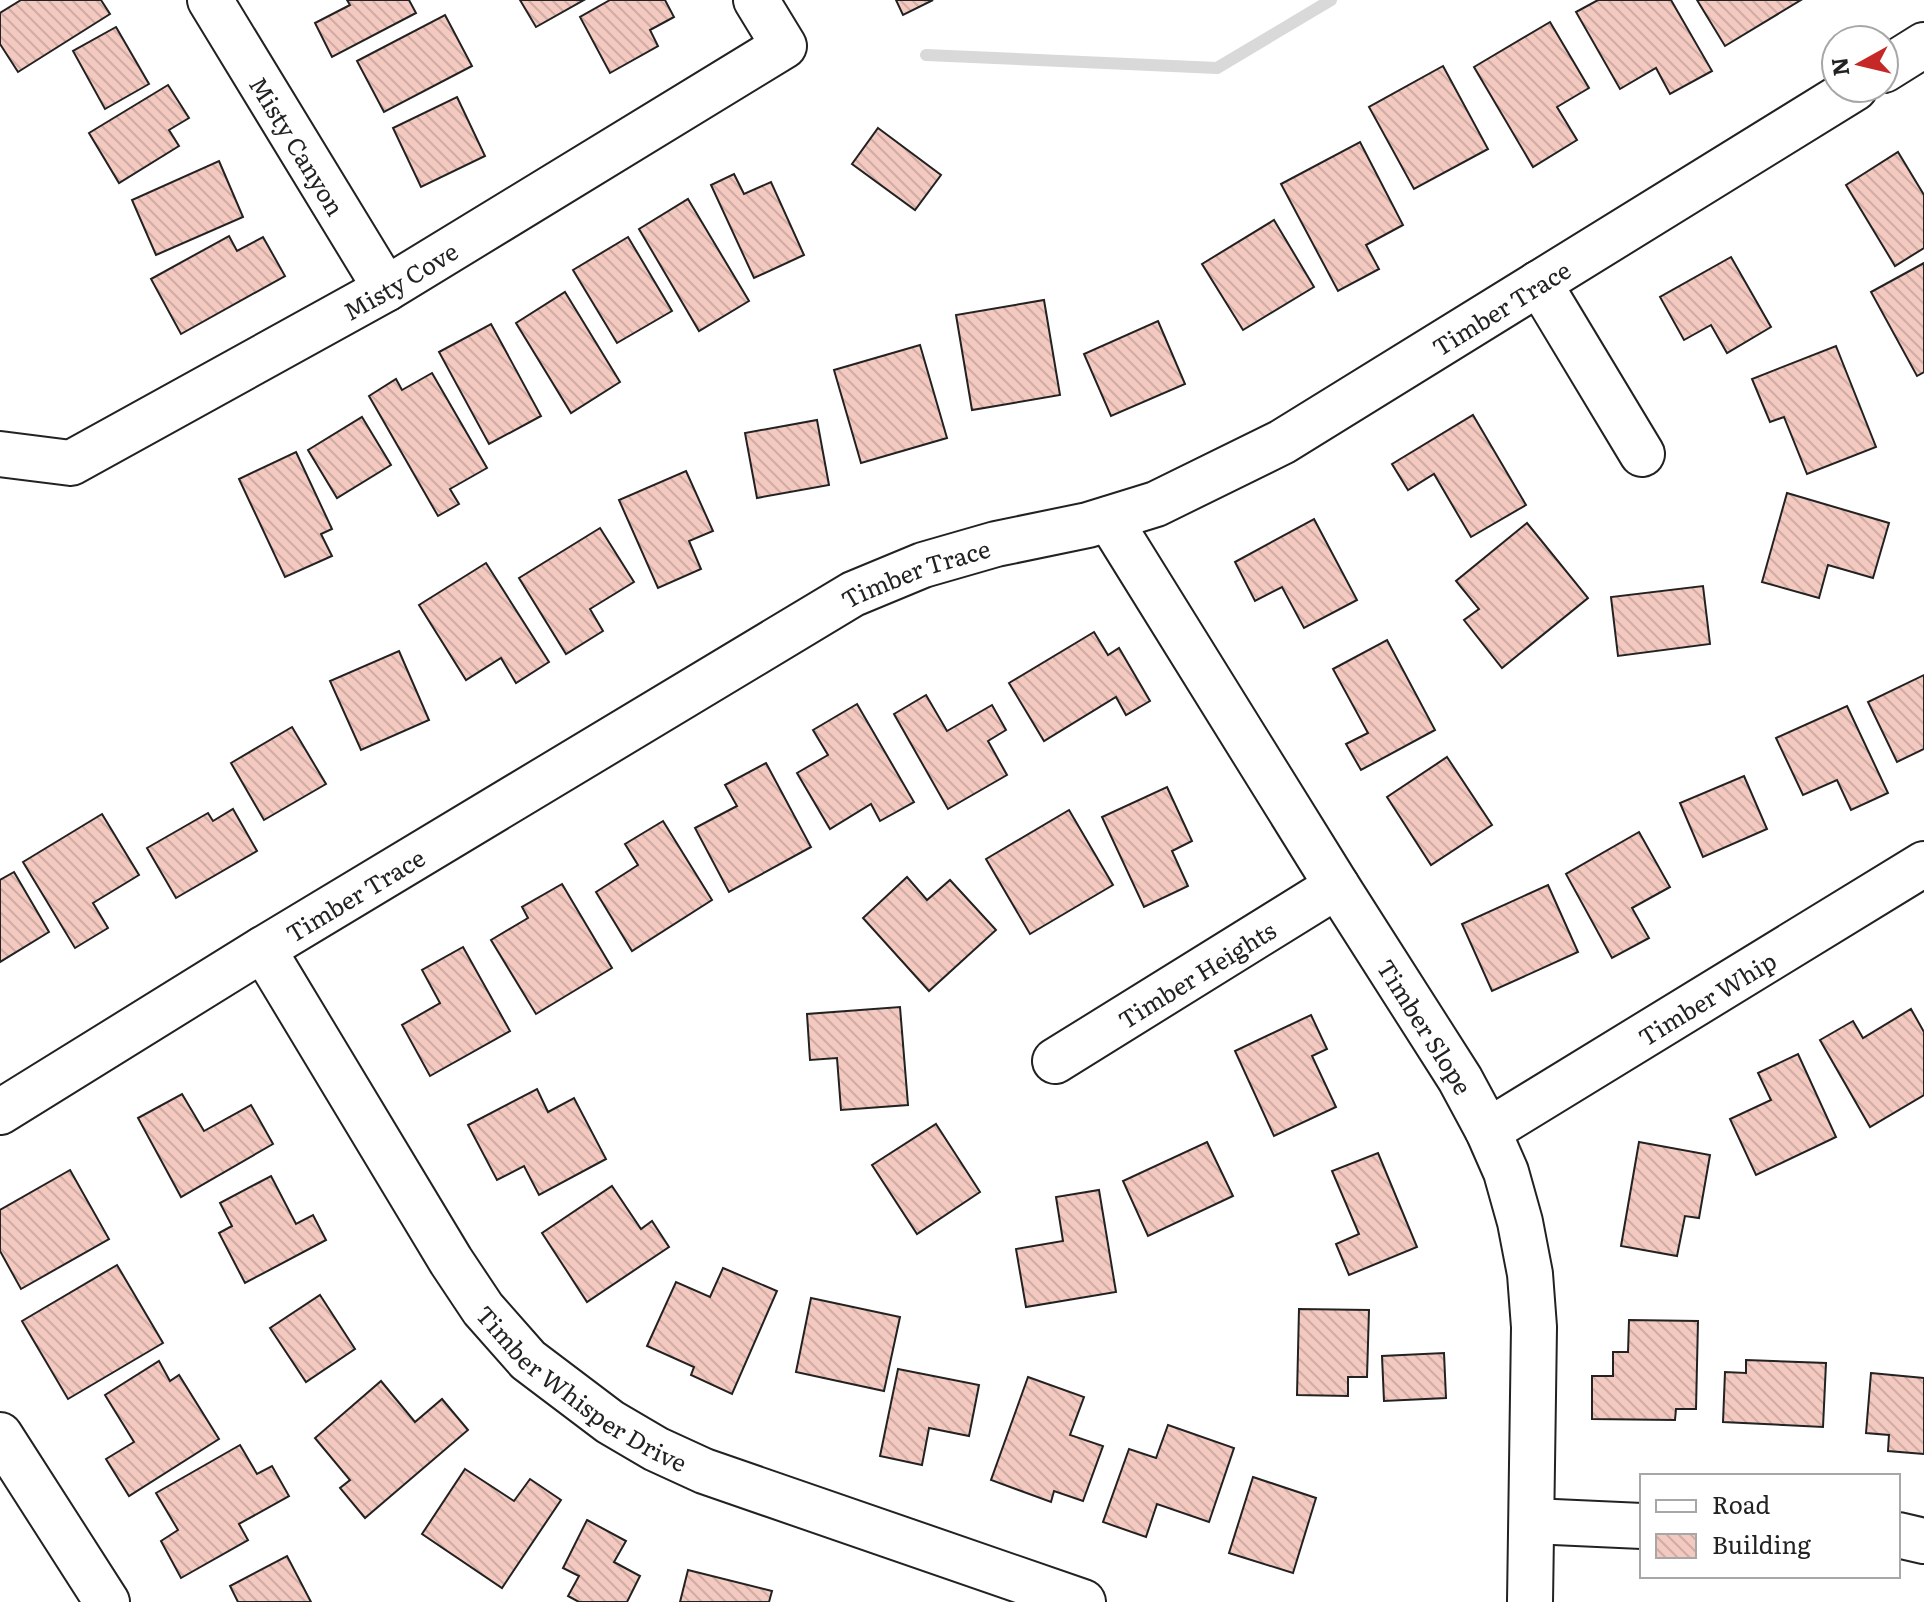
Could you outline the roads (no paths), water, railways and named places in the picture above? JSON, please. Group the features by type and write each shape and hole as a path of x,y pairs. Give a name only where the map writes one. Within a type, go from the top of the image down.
{"street":[{"name":"Misty Canyon","path":"210,0 386,289"},
{"name":"Misty Cove","path":"0,454 71,463 386,289 784,46 756,0"},
{"path":"1900,60 1924,45"},
{"name":"Timber Trace","path":"0,1112 263,949 853,594 923,565 996,544 1088,525 1156,504 1282,442 1829,104"},
{"path":"1539,283 1642,454"},
{"name":"Timber Slope","path":"1109,519 1460,1079 1506,1172 1530,1274 1534,1327 1530,1602"},
{"name":"Timber Whip","path":"1488,1131 1924,864"},
{"name":"Timber Heights","path":"1055,1061 1337,886"},
{"name":"Timber Whisper Drive","path":"263,949 451,1261 483,1309 528,1360 610,1422 656,1449 704,1471 1083,1602"},
{"path":"0,1435 107,1602"},
{"path":"1532,1521 1640,1526"},
{"path":"1900,1535 1924,1541"}],"waterway":[{"path":"926,55 1217,68 1331,0"}]}
